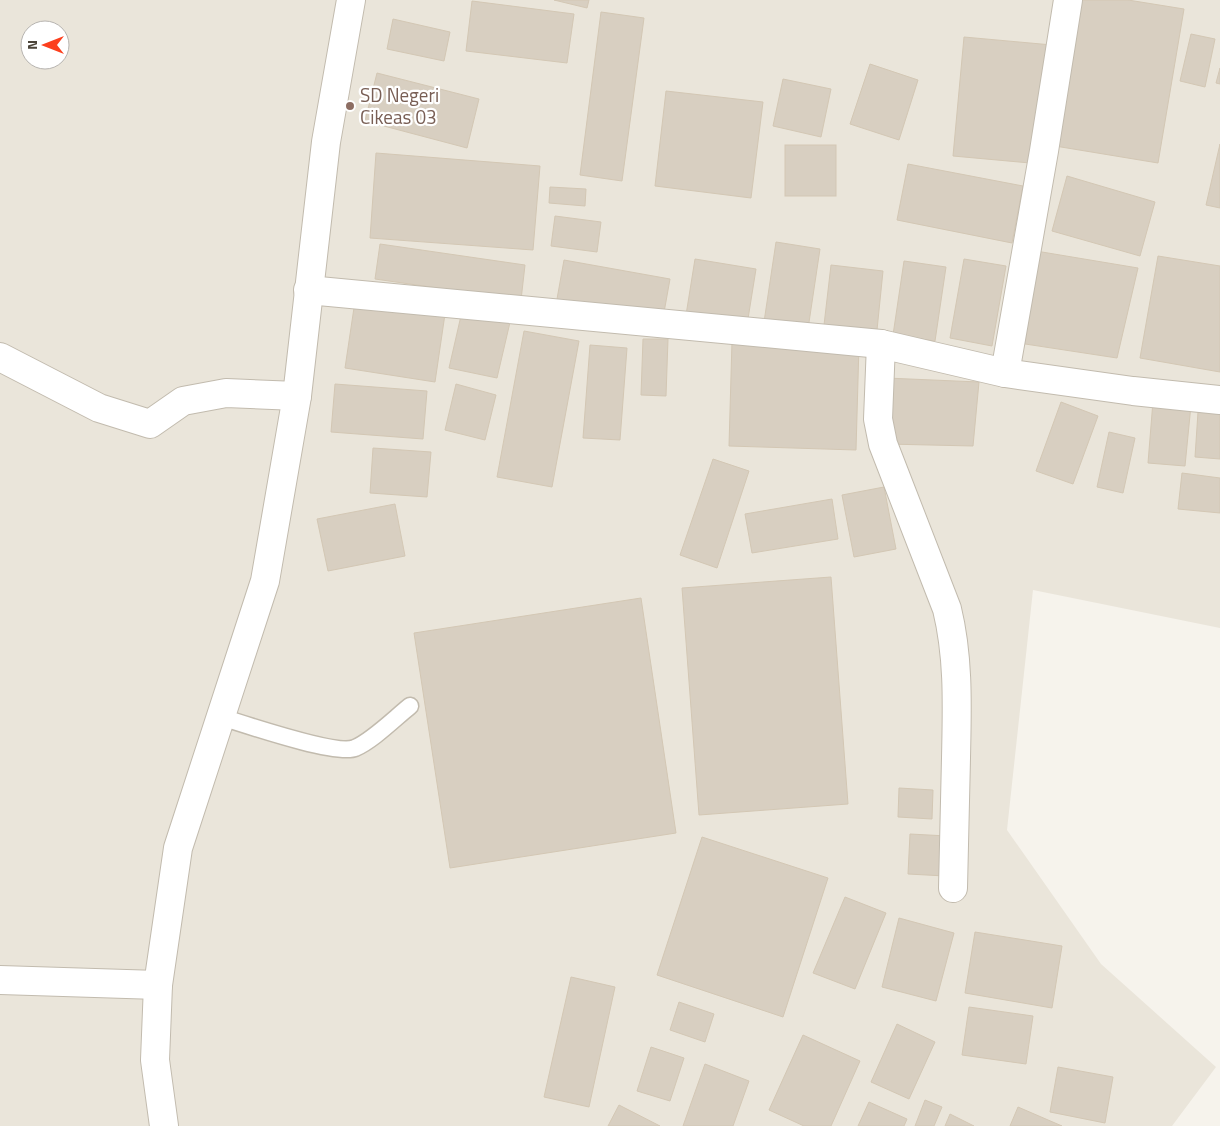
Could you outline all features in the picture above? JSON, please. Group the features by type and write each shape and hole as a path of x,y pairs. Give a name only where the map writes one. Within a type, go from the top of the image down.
{"street":[{"path":"164,1126 155,1060 158,985 178,848 265,581 297,396 326,142 351,0"},
{"path":"1005,373 1068,0"},
{"path":"308,290 881,344 1005,373 1133,392 1220,400"},
{"path":"881,344 878,419 883,444 947,609 954,635 957,662 957,718 953,888"},
{"path":"0,357 99,408 150,424 183,401 226,393 297,396"},
{"path":"0,980 158,985"}],"lane":[{"path":"221,716 330,749 354,749 410,706"}],"shaded area":[{"path":"0,0 1220,0 1220,628 1033,590 1007,830 1101,964 1216,1067 1172,1126 0,1126"}],"building":[{"path":"554,0 589,0 587,8"},
{"path":"1080,0 1128,0 1184,9 1158,163 1055,146"},
{"path":"472,1 574,14 567,63 466,51"},
{"path":"601,12 644,18 622,181 580,175"},
{"path":"393,19 450,32 444,61 387,49"},
{"path":"1191,34 1215,39 1205,87 1180,81"},
{"path":"964,37 1052,45 1041,164 953,156"},
{"path":"870,64 918,80 899,140 850,124"},
{"path":"1220,68 1220,84 1216,83"},
{"path":"377,73 479,99 467,148 365,121"},
{"path":"783,79 831,89 821,137 773,126"},
{"path":"666,91 763,102 751,198 655,186"},
{"path":"1220,144 1220,208 1206,205"},
{"path":"785,145 836,145 836,196 785,196"},
{"path":"376,153 540,166 533,250 370,238"},
{"path":"908,164 1023,186 1012,243 897,220"},
{"path":"1067,176 1155,202 1140,256 1052,231"},
{"path":"550,187 586,189 585,206 549,203"},
{"path":"555,216 601,222 597,252 551,246"},
{"path":"776,242 820,249 808,329 764,322"},
{"path":"380,244 525,265 521,300 375,279"},
{"path":"1030,250 1138,268 1117,358 1012,342"},
{"path":"1158,256 1220,266 1220,372 1140,358"},
{"path":"695,259 756,269 747,325 686,315"},
{"path":"964,259 1006,266 992,346 950,338"},
{"path":"564,260 670,279 663,318 557,299"},
{"path":"904,261 946,267 935,341 893,335"},
{"path":"831,265 883,271 877,330 824,325"},
{"path":"355,301 445,314 435,382 345,368"},
{"path":"463,307 511,318 497,378 449,368"},
{"path":"524,331 579,341 552,487 497,477"},
{"path":"643,339 668,339 666,396 641,395"},
{"path":"732,341 859,345 856,450 729,446"},
{"path":"590,345 627,348 620,440 583,438"},
{"path":"886,378 979,382 973,446 886,444"},
{"path":"335,384 427,391 423,439 331,432"},
{"path":"456,384 496,395 485,440 445,430"},
{"path":"1153,401 1191,405 1185,466 1148,463"},
{"path":"1061,402 1098,416 1073,484 1036,471"},
{"path":"1198,412 1220,413 1220,459 1195,457"},
{"path":"1109,432 1135,438 1123,493 1097,487"},
{"path":"373,448 431,452 427,497 370,493"},
{"path":"713,459 749,471 717,568 680,555"},
{"path":"1182,473 1220,478 1220,513 1178,509"},
{"path":"884,487 896,549 854,557 842,495"},
{"path":"832,499 838,539 752,553 745,514"},
{"path":"395,504 405,556 328,571 317,519"},
{"path":"831,577 848,804 699,815 682,588"},
{"path":"641,598 676,833 450,868 414,633"},
{"path":"899,788 933,790 932,819 898,817"},
{"path":"910,834 947,836 945,876 908,874"},
{"path":"702,837 828,878 783,1017 657,975"},
{"path":"845,897 886,913 855,989 813,973"},
{"path":"899,918 954,933 936,1001 882,987"},
{"path":"975,932 1062,946 1052,1008 965,993"},
{"path":"571,977 615,987 589,1107 544,1097"},
{"path":"679,1002 714,1014 705,1042 670,1030"},
{"path":"969,1007 1033,1016 1026,1064 962,1055"},
{"path":"897,1024 935,1042 909,1099 871,1082"},
{"path":"803,1035 860,1061 831,1126 804,1126 769,1110"},
{"path":"651,1047 684,1058 670,1101 637,1091"},
{"path":"705,1064 749,1081 733,1126 683,1126"},
{"path":"1058,1067 1113,1077 1105,1123 1050,1112"},
{"path":"925,1100 942,1107 934,1126 915,1126"},
{"path":"869,1102 907,1119 904,1126 858,1126"},
{"path":"619,1105 660,1126 608,1126"},
{"path":"1018,1107 1062,1126 1010,1126"},
{"path":"950,1114 974,1126 945,1126"}],"place":[{"name":"SD Negeri Cikeas 03","path":"350,106"}]}
